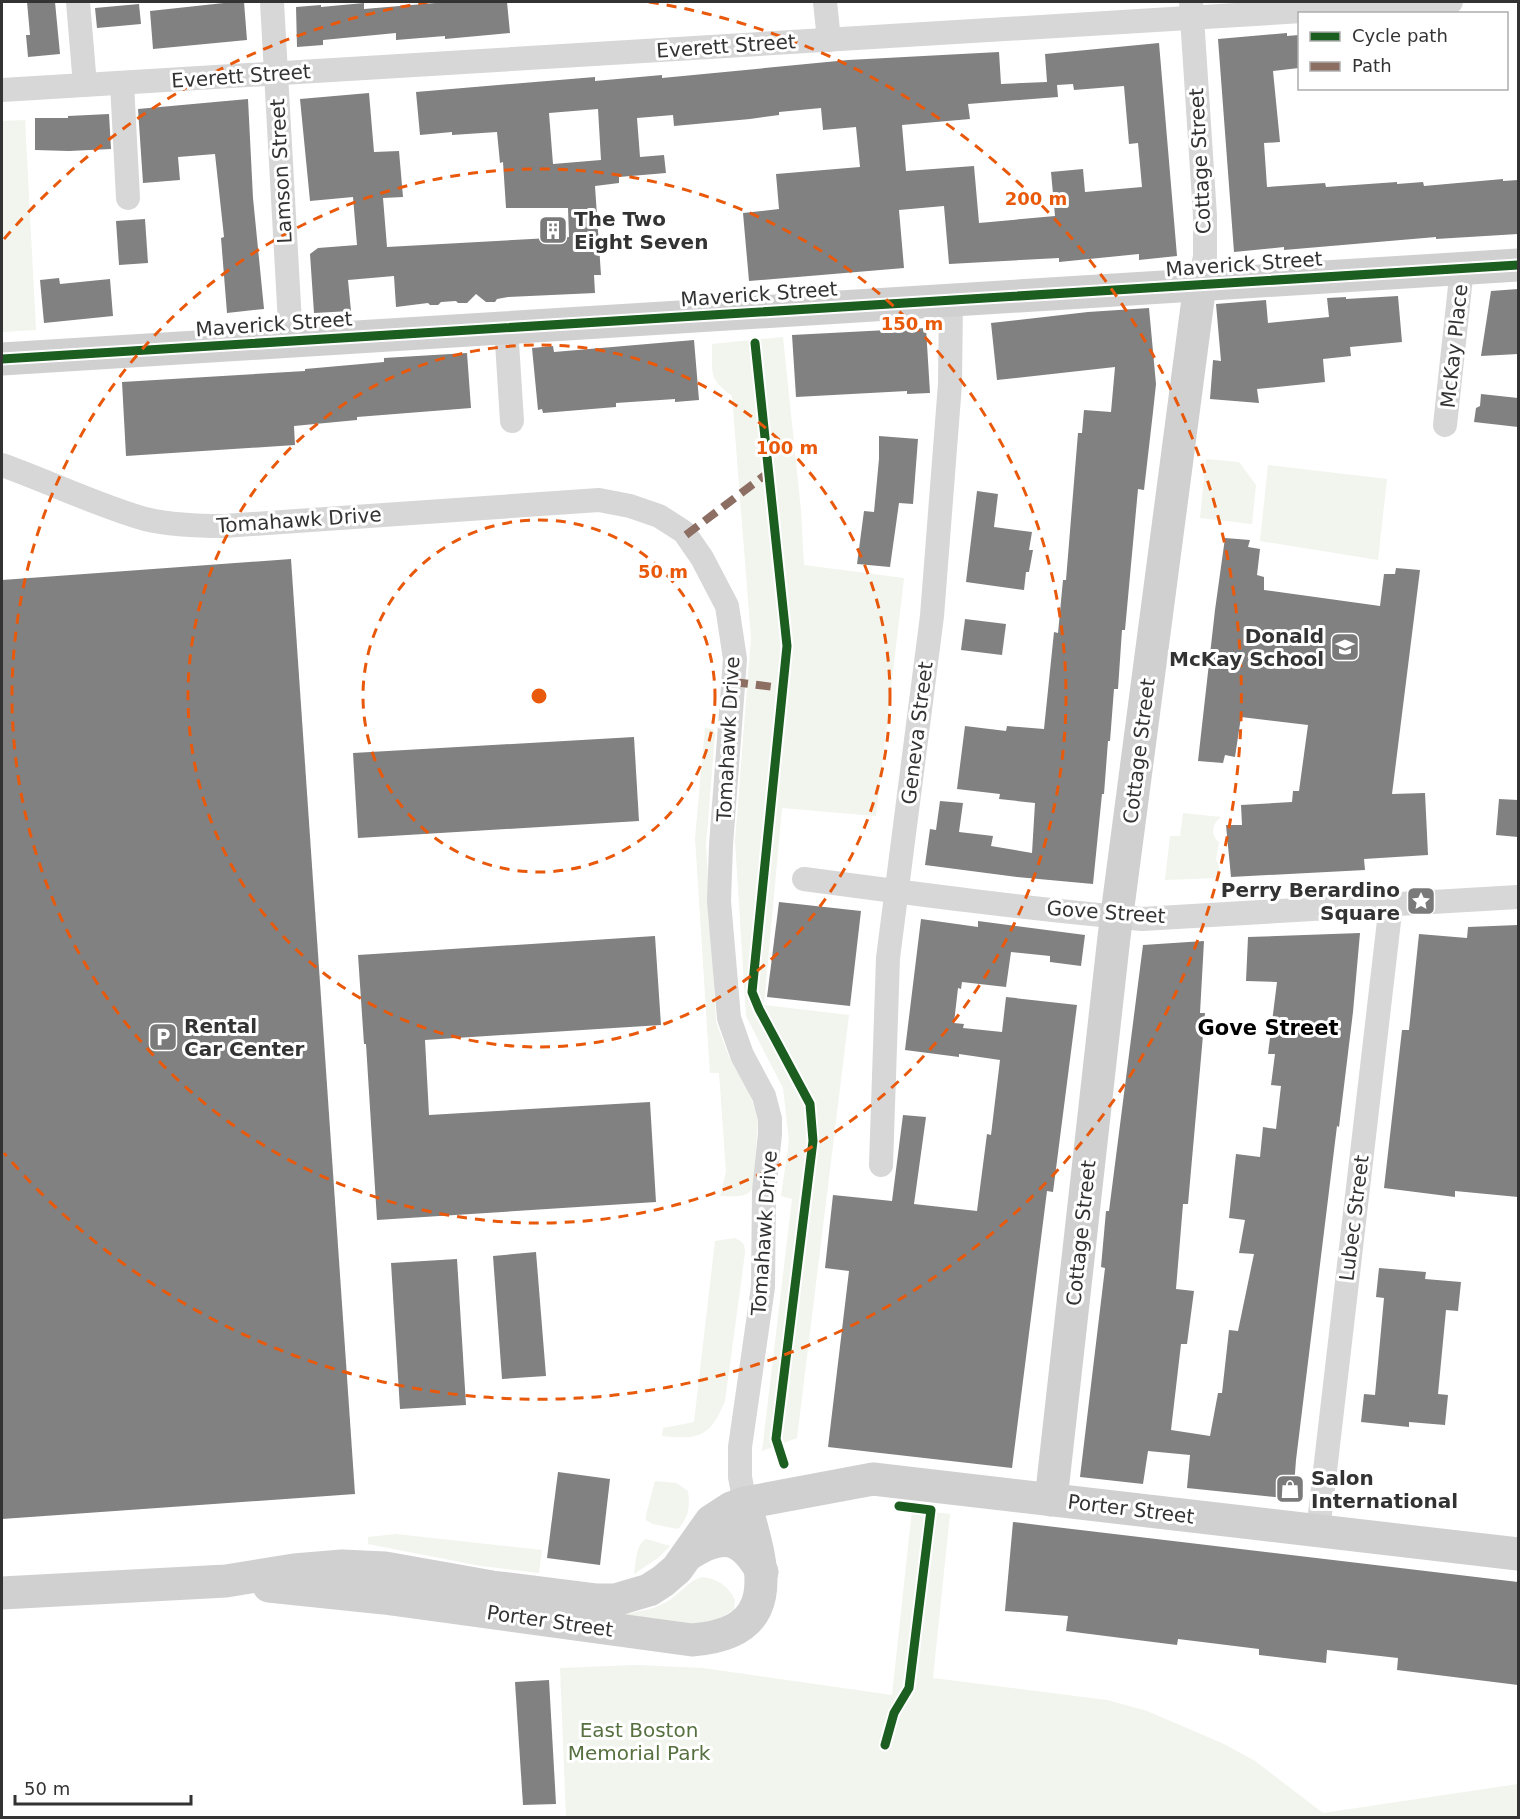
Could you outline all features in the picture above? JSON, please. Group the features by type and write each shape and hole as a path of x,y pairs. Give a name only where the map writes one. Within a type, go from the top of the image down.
{"main road":[{"name":"Maverick Street","path":"2,359 1518,264"},
{"name":"Cottage Street","path":"1051,1500 1118,917 1200,284"},
{"name":"Porter Street","path":"2,1593 226,1581 321,1566 364,1566 525,1591 615,1600 632,1596 663,1581 689,1554 711,1521 731,1508 745,1503 873,1479 1518,1554"},
{"name":"Porter Street","path":"226,1581 396,1600 692,1640 716,1637 746,1622 758,1604 762,1572 758,1548 745,1503"},
{"path":"689,1554 706,1543 718,1540 733,1542 744,1547 762,1572"}],"street":[{"path":"78,2 85,85"},
{"name":"Lamson Street","path":"272,2 291,341"},
{"path":"825,2 829,40"},
{"name":"Everett Street","path":"2,90 829,40 1191,9 1451,2"},
{"name":"Cottage Street","path":"1191,9 1205,216 1205,256 1200,284"},
{"path":"122,83 128,198"},
{"name":"McKay Place","path":"1445,425 1462,268"},
{"name":"Geneva Street","path":"881,1165 888,958 932,616 950,384 951,300"},
{"path":"506,327 512,421"},
{"name":"Tomahawk Drive","path":"2,465 111,508 147,519 186,526 224,526 599,500 630,506 659,516 684,532 707,566 727,606 735,659 719,901 729,1018 742,1055 764,1096 770,1119 764,1216 763,1287 740,1447 740,1477 745,1503"},
{"name":"Gove Street","path":"804,879 896,892 1142,919 1518,897"},
{"name":"Lubec Street","path":"1318,1531 1391,904"}],"green space":[{"path":"25,120 36,330 2,332 2,121"},
{"path":"783,337 801,510 804,565 904,578 876,816 782,808 764,1005 849,1015 797,1438 762,1451 792,1199 781,1196 789,1141 783,1088 746,1016 735,841 751,638 732,396 718,384 713,374 712,344"},
{"path":"1206,459 1239,462 1256,485 1252,524 1200,518"},
{"path":"1268,465 1387,479 1378,560 1260,541"},
{"path":"705,728 713,729 715,734 706,845 716,1022 729,1057 747,1086 758,1121 753,1187 751,1191 739,1196 720,1196 726,1172 719,1073 710,1073 695,838"},
{"path":"1183,813 1221,817 1213,829 1214,836 1219,842 1216,859 1220,878 1165,880 1170,836 1180,836"},
{"path":"735,1238 745,1247 745,1253 725,1401 714,1422 702,1434 685,1437 662,1436 663,1428 694,1422 715,1241"},
{"path":"655,1481 676,1483 688,1491 688,1511 678,1529 653,1524 646,1520"},
{"name":"East Boston Memorial Park","path":"912,1510 950,1514 933,1678 1107,1700 1147,1711 1222,1743 1255,1761 1323,1813 1518,1784 1518,1817 566,1817 560,1668 636,1665 703,1668 892,1695"},
{"path":"396,1534 542,1550 539,1573 481,1566 368,1544 368,1537"},
{"path":"646,1539 670,1546 658,1558 634,1574 638,1549"},
{"path":"702,1577 722,1584 735,1600 734,1610 705,1626 612,1614 653,1608 668,1601 690,1583"}],"building":[{"path":"27,2 55,2 60,54 28,57 26,35 30,35"},
{"path":"244,2 247,40 153,49 150,11"},
{"path":"447,2 507,2 510,33 445,39 445,36 396,40 396,33 323,40 323,45 297,47 296,7 364,3 364,9"},
{"path":"139,4 141,24 97,28 95,8"},
{"path":"1287,33 1287,36 1298,35 1298,68 1273,71 1280,142 1264,143 1267,187 1325,183 1326,187 1397,182 1397,184 1423,182 1424,186 1503,179 1503,181 1518,180 1518,234 1436,239 1436,237 1234,252 1218,39"},
{"path":"1159,43 1177,256 1139,260 1139,254 1059,262 1059,258 949,264 944,206 899,210 904,268 749,281 743,213 779,209 776,174 860,167 856,127 823,130 821,108 779,112 779,115 750,119 674,126 673,115 637,118 640,157 664,155 666,173 619,177 619,183 595,186 601,275 594,275 595,293 508,297 497,299 495,302 486,302 476,294 467,303 456,301 441,302 438,305 428,303 396,307 394,276 348,280 351,311 314,313 310,254 318,248 357,245 353,197 310,201 300,99 369,93 374,152 399,151 403,197 383,198 387,247 569,237 568,208 506,208 503,162 500,163 497,132 420,135 416,92 595,77 595,81 662,75 662,78 848,60 999,52 1001,84 1047,82 1045,54","holes":["1073,84 1074,90 1124,86 1129,144 1138,143 1142,187 1085,192 1083,169 1051,172 1055,216 979,223 974,166 906,171 902,125 970,119 968,104 1058,97 1057,85","598,109 601,160 553,164 549,113"]},
{"path":"248,99 253,198 264,309 227,313 221,238 224,237 215,154 178,157 180,180 143,183 138,109"},
{"path":"109,114 111,149 35,150 35,118"},
{"path":"145,219 148,263 119,265 116,221"},
{"path":"59,278 60,284 110,279 113,316 44,323 40,280"},
{"path":"1518,289 1518,354 1481,356 1491,291"},
{"path":"1398,296 1402,342 1350,347 1351,356 1323,359 1325,382 1257,389 1259,403 1210,399 1213,360 1221,361 1216,304 1266,300 1268,323 1329,317 1327,298"},
{"path":"1149,308 1156,384 1144,490 1138,489 1125,630 1122,630 1118,689 1114,689 1093,884 925,865 930,829 936,830 940,801 963,803 959,832 993,836 991,846 1032,853 1035,803 999,799 1000,794 957,789 965,726 1006,731 1007,726 1044,729 1054,632 1058,633 1063,580 1066,580 1078,433 1082,433 1084,410 1111,412 1115,367 997,380 991,323"},
{"path":"926,328 930,393 907,394 907,391 796,397 792,335"},
{"path":"694,340 699,400 675,402 675,399 616,403 616,407 543,413 542,409 538,410 532,348 553,346 554,352"},
{"path":"467,353 471,408 357,417 357,420 294,426 295,445 126,456 122,382 305,371 305,369 384,362 384,358"},
{"path":"1481,394 1518,398 1518,427 1474,422 1476,408 1480,406"},
{"path":"879,436 918,439 913,504 899,503 890,567 857,564 864,511 874,512"},
{"path":"977,491 998,494 994,527 1032,532 1029,550 1033,550 1029,572 1026,572 1024,590 966,582"},
{"path":"1225,538 1250,540 1248,547 1260,549 1257,575 1264,577 1264,590 1380,606 1384,574 1395,574 1396,568 1420,570 1392,794 1425,793 1428,855 1364,859 1365,870 1231,877 1226,825 1242,825 1241,805 1292,802 1293,791 1299,791 1308,725 1241,717 1235,757 1225,755 1223,763 1198,761"},
{"name":"Rental Car Center","path":"291,559 355,1494 2,1519 2,580"},
{"path":"965,619 1006,624 1002,655 961,650"},
{"path":"634,737 639,821 358,838 353,753"},
{"path":"1499,799 1518,800 1518,837 1496,835"},
{"path":"779,902 861,911 850,1006 767,997"},
{"path":"921,919 978,927 978,921 1085,935 1081,966 1050,962 1050,956 1011,952 1006,987 962,982 961,989 958,988 954,1023 964,1024 963,1028 1002,1032 1006,997 1077,1005 1053,1192 1047,1191 1012,1468 828,1447 849,1271 825,1268 833,1195 892,1201 903,1115 926,1117 914,1204 977,1211 987,1134 991,1135 1000,1060 905,1050"},
{"path":"1518,925 1518,1197 1455,1191 1455,1197 1384,1188 1402,1030 1409,1030 1419,934 1467,938 1468,927"},
{"path":"1360,933 1353,1012 1339,1127 1337,1126 1293,1499 1187,1488 1190,1455 1148,1451 1143,1484 1080,1477 1105,1268 1101,1267 1106,1211 1109,1211 1143,945 1204,941 1200,1013 1205,1013 1188,1204 1183,1204 1176,1289 1194,1291 1187,1344 1181,1344 1171,1430 1210,1436 1218,1393 1222,1393 1229,1330 1238,1331 1254,1254 1239,1253 1245,1220 1229,1218 1236,1154 1260,1157 1263,1127 1276,1129 1281,1086 1271,1085 1275,1054 1268,1054 1277,982 1246,981 1248,937"},
{"path":"655,936 661,1025 425,1040 429,1115 650,1102 656,1202 377,1220 358,955"},
{"path":"536,1252 546,1376 502,1379 493,1256"},
{"path":"457,1259 466,1405 400,1409 391,1263"},
{"path":"1379,1268 1426,1272 1425,1279 1461,1282 1458,1311 1446,1310 1438,1394 1448,1395 1445,1425 1409,1422 1409,1427 1361,1422 1364,1394 1375,1395 1384,1298 1376,1297"},
{"path":"558,1472 610,1479 600,1565 547,1558"},
{"path":"1013,1522 1518,1582 1518,1685 1397,1670 1398,1658 1327,1650 1326,1663 1259,1655 1259,1649 1178,1639 1177,1645 1066,1631 1068,1616 1005,1611"},
{"path":"549,1680 556,1804 523,1805 515,1682"}],"marked path":[{"path":"686,535 769,472"},
{"path":"733,682 782,688"}],"cycle path":[{"path":"2,359 1518,265"},
{"path":"755,343 787,646 752,992 810,1104 813,1141 776,1439 784,1464"},
{"path":"885,1745 894,1713 909,1688 931,1510 899,1506"}],"place":[{"name":"The Two Eight Seven","path":"553,230"},
{"name":"Donald McKay School","path":"1345,647"},
{"name":"Perry Berardino Square","path":"1421,901"},
{"name":"Rental Car Center","path":"163,1037"},
{"name":"Salon International","path":"1290,1489"}],"district":[{"name":"Gove Street","path":"1268,1028"}]}
